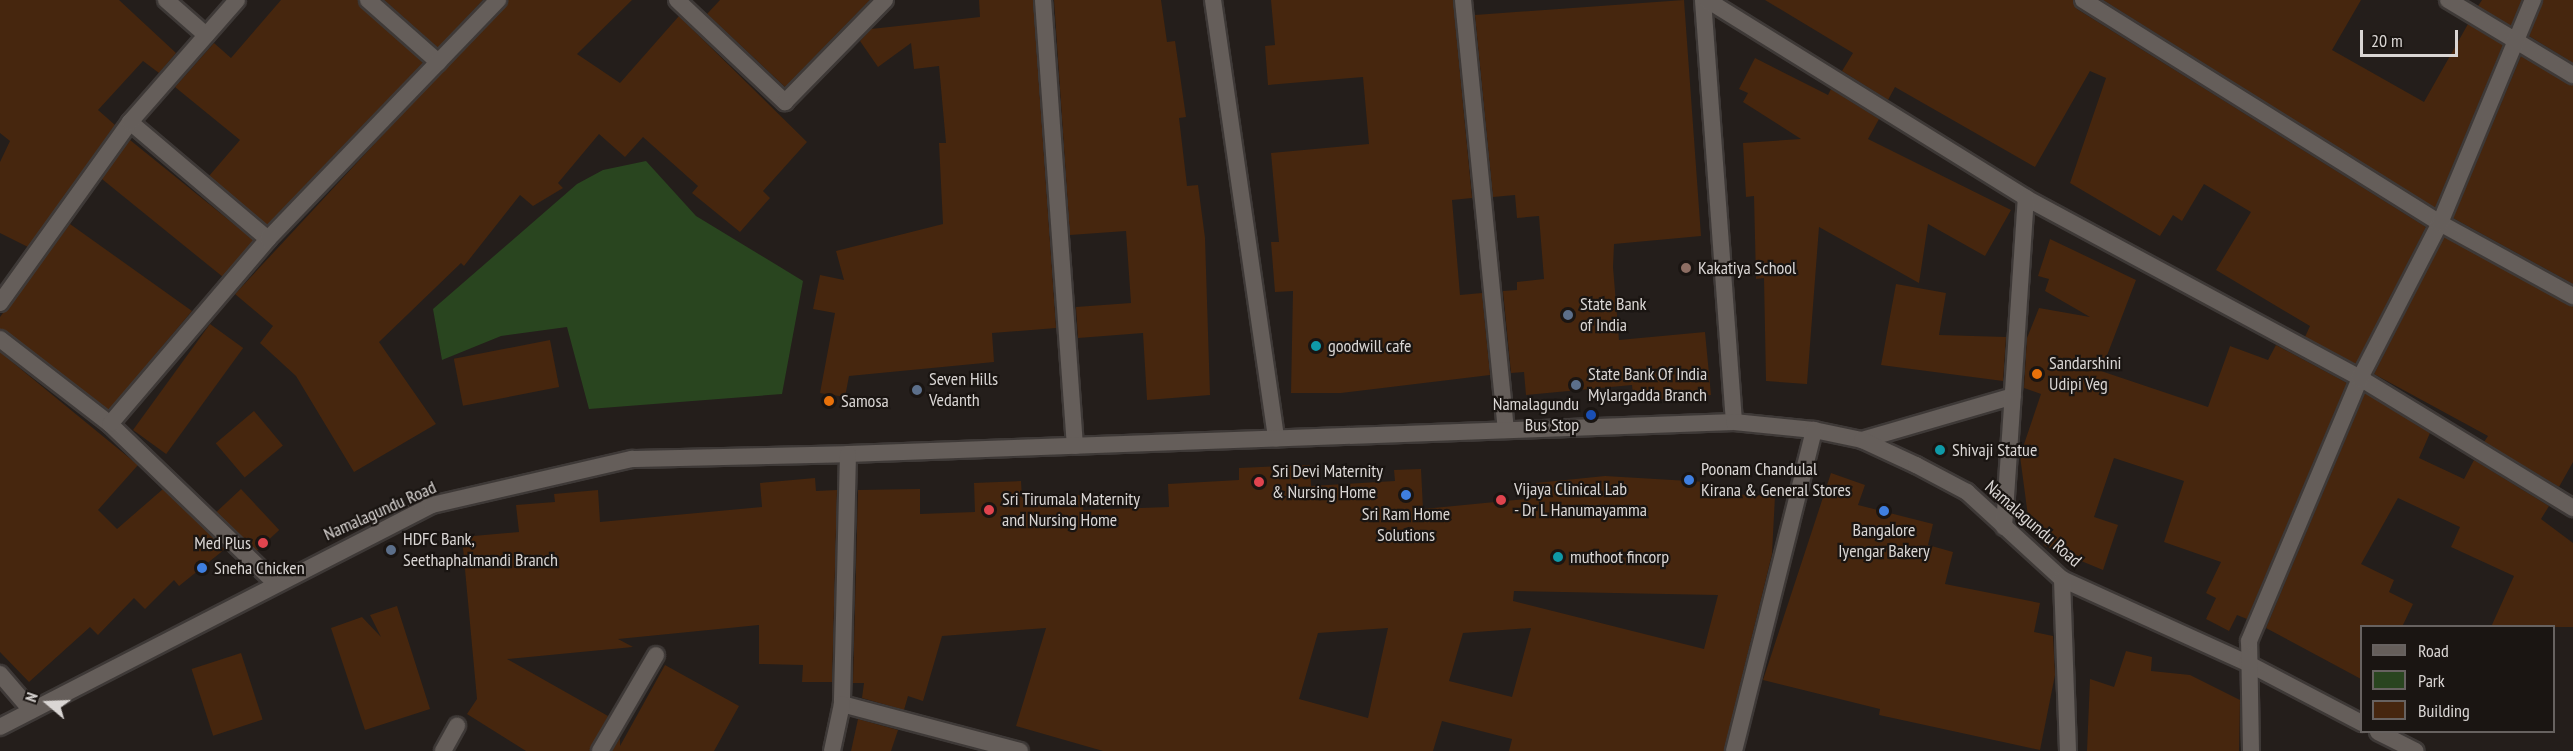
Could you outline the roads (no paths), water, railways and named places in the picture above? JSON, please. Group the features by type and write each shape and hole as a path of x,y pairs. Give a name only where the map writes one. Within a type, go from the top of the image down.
{"street":[{"path":"166,0 206,35"},
{"path":"0,303 130,122 237,0"},
{"path":"368,0 438,62"},
{"path":"110,424 268,239 498,0"},
{"path":"677,0 784,102 885,0"},
{"path":"1042,0 1075,446"},
{"path":"1213,0 1276,438"},
{"path":"1462,0 1506,430"},
{"path":"1705,0 2026,198 2360,378 2573,508"},
{"path":"1705,0 1734,422"},
{"path":"2083,0 2440,223 2573,296"},
{"path":"2448,0 2573,75"},
{"path":"2251,751 2247,663 2249,641 2360,378 2440,223 2513,40 2533,0"},
{"path":"130,122 268,239"},
{"path":"2004,527 2026,198"},
{"path":"0,339 110,424 274,582"},
{"path":"1862,440 2013,396"},
{"name":"Namalagundu Road","path":"0,727 274,582 432,505 632,459 848,454 1734,422 1814,430 1862,440 1967,492 2062,579 2247,663 2360,722"},
{"path":"1734,751 1814,430"},
{"path":"832,751 842,704 848,454"},
{"path":"2062,579 2068,751"},
{"path":"600,751 656,655"},
{"path":"0,674 31,710"},
{"path":"842,704 1020,751"},
{"path":"443,751 457,726"},
{"path":"2380,733 2416,751"}],"place":[{"name":"Kakatiya School","path":"1686,268"},
{"name":"State Bank of India","path":"1568,315"},
{"name":"goodwill cafe","path":"1316,346"},
{"name":"Sandarshini Udipi Veg","path":"2037,374"},
{"name":"State Bank Of India Mylargadda Branch","path":"1576,385"},
{"name":"Seven Hills Vedanth","path":"917,390"},
{"name":"Samosa","path":"829,401"},
{"name":"Namalagundu Bus Stop","path":"1591,415"},
{"name":"Shivaji Statue","path":"1940,450"},
{"name":"Poonam Chandulal Kirana & General Stores","path":"1689,480"},
{"name":"Sri Devi Maternity & Nursing Home","path":"1259,482"},
{"name":"Sri Ram Home Solutions","path":"1406,495"},
{"name":"Vijaya Clinical Lab - Dr L Hanumayamma","path":"1501,500"},
{"name":"Sri Tirumala Maternity and Nursing Home","path":"989,510"},
{"name":"Bangalore Iyengar Bakery","path":"1884,511"},
{"name":"Med Plus","path":"263,543"},
{"name":"HDFC Bank, Seethaphalmandi Branch","path":"391,550"},
{"name":"muthoot fincorp","path":"1558,557"},
{"name":"Sneha Chicken","path":"202,568"}]}
